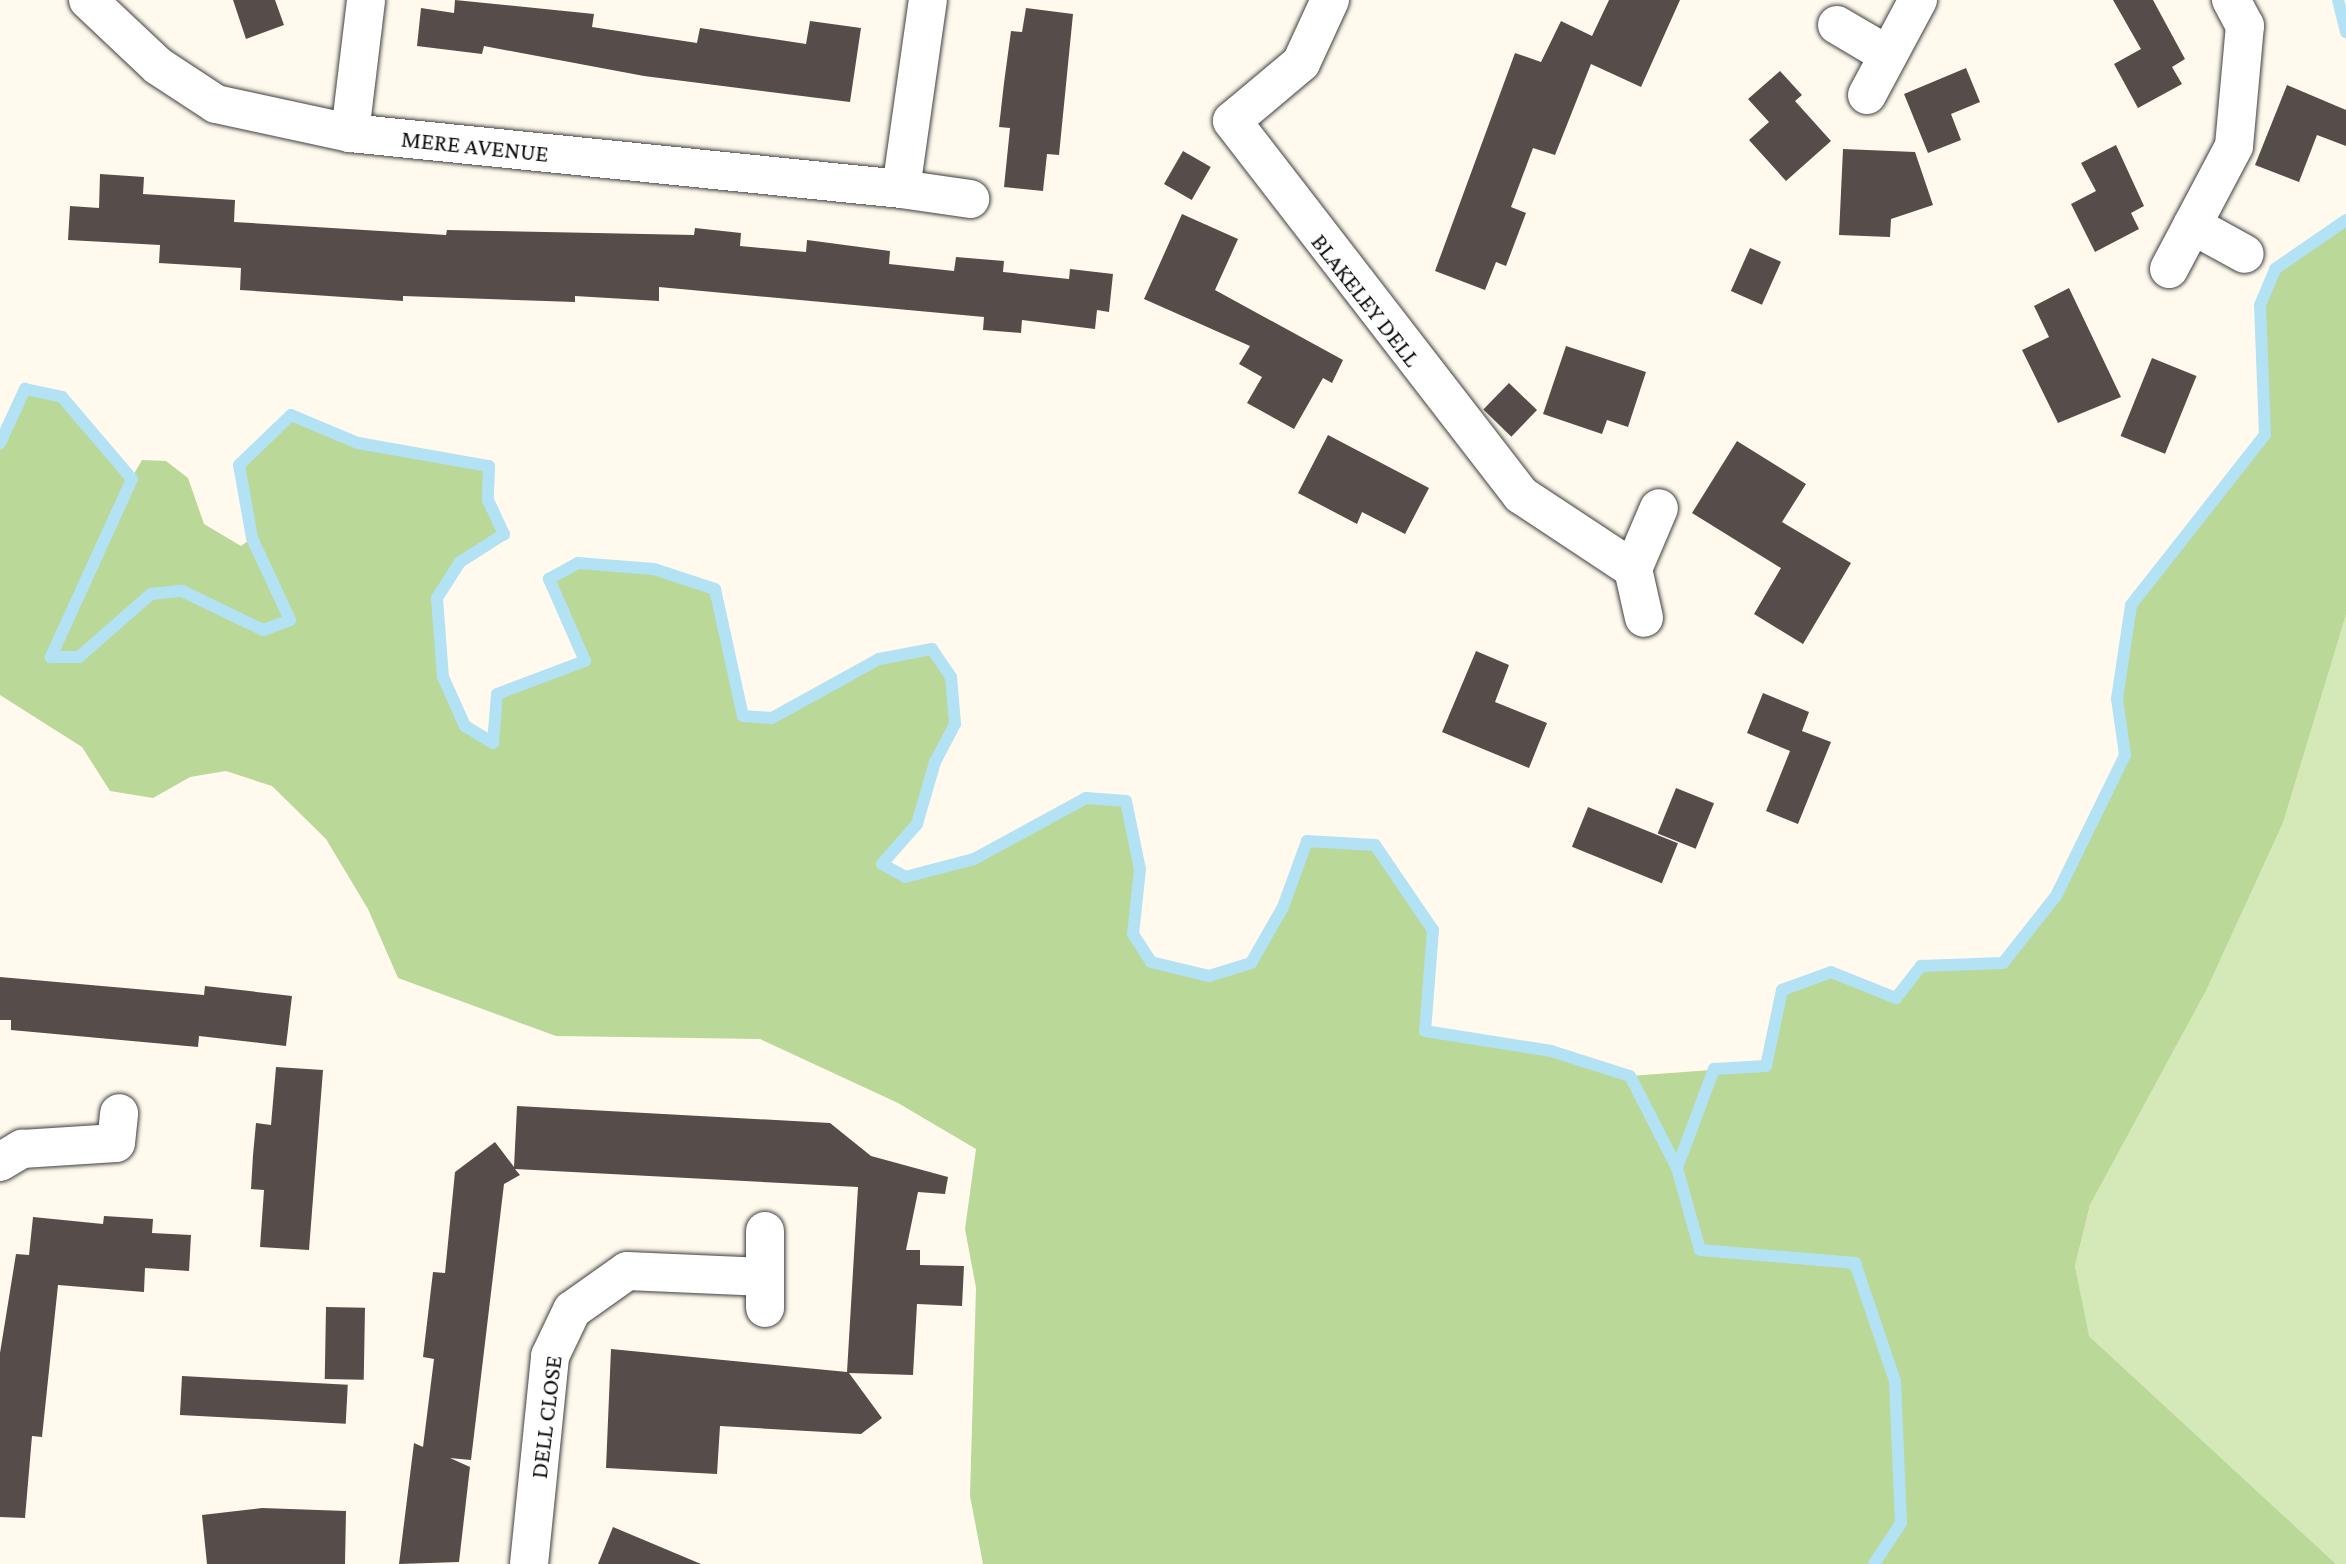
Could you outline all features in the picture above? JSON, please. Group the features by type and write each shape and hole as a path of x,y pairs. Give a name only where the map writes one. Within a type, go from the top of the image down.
{"street":[{"name":"MERE AVENUE","path":"88,0 158,66 216,104 350,133 901,189 970,199"},
{"path":"350,133 366,0"},
{"path":"901,189 928,0"},
{"name":"BLAKELEY DELL","path":"1330,0 1301,62 1232,121 1521,495 1633,569"},
{"path":"1867,95 1918,0"},
{"path":"2169,269 2234,146 2245,26 2231,0"},
{"path":"1837,26 1888,55"},
{"path":"2192,225 2245,254"},
{"path":"1644,618 1633,569 1659,508"},
{"path":"0,1162 22,1149 116,1143 119,1113"},
{"name":"DELL CLOSE","path":"529,1564 550,1356 572,1310 627,1271 765,1292 765,1231"}],"green space":[{"path":"2346,220 2346,615 2283,823 2206,991 2090,1205 2075,1266 2089,1336 2336,1564 983,1564 970,1496 976,1288 965,1229 976,1149 898,1103 760,1039 556,1036 398,978 368,909 326,839 272,786 226,771 190,777 153,798 110,791 82,747 0,695 0,443 25,389 62,397 131,479 142,460 166,461 188,478 204,524 241,546 252,538 239,465 291,415 358,443 489,466 488,501 504,534 460,562 437,598 443,677 465,726 492,742 497,694 585,661 549,579 578,563 654,569 715,589 743,716 772,718 879,659 932,649 951,677 955,724 935,762 917,824 882,864 905,877 975,859 1086,798 1126,801 1140,869 1133,934 1151,962 1209,976 1251,963 1283,907 1307,841 1375,845 1433,930 1426,1031 1551,1051 1630,1076 1765,1066 1782,990 1831,972 1896,998 1921,966 2003,963 2056,896 2125,755 2117,699 2131,605 2265,435 2260,305 2275,269"},
{"path":"2346,615 2346,1564 2336,1564 2088,1335 2075,1266 2090,1205 2206,991 2283,823"}],"building":[{"path":"233,0 275,0 284,25 246,39"},
{"path":"455,0 594,14 592,27 697,43 700,28 806,44 810,21 861,28 850,102 644,76 484,46 482,54 417,46 421,8 454,13"},
{"path":"1609,0 1680,0 1641,87 1591,64 1555,155 1533,148 1511,207 1526,213 1506,266 1496,262 1485,290 1435,271 1515,53 1541,62 1561,21 1592,36"},
{"path":"2113,0 2153,0 2185,59 2172,67 2182,84 2138,108 2114,64 2141,49"},
{"path":"1026,8 1073,14 1059,155 1047,154 1043,191 1004,187 1010,128 999,127 1004,83 1011,31 1022,32"},
{"path":"1966,68 1980,102 1951,114 1961,140 1928,153 1904,94"},
{"path":"1780,71 1802,95 1795,101 1831,141 1786,181 1749,140 1769,122 1748,99"},
{"path":"2287,85 2346,110 2346,146 2317,135 2299,182 2255,165"},
{"path":"2116,145 2144,206 2131,213 2139,229 2095,252 2071,204 2096,191 2081,163"},
{"path":"1843,149 1915,152 1933,205 1891,219 1890,237 1839,235"},
{"path":"1183,151 1211,167 1192,200 1164,184"},
{"path":"100,174 144,177 143,194 235,200 234,222 446,235 447,230 694,235 695,228 741,233 740,246 806,252 807,240 890,251 889,264 954,271 956,257 1004,261 1003,272 1069,279 1070,269 1113,274 1109,312 1097,310 1095,329 1022,320 1021,333 983,330 984,317 659,287 659,301 575,296 575,302 403,296 403,301 240,290 241,268 159,263 160,245 68,240 70,206 99,208"},
{"path":"1182,214 1238,239 1215,290 1343,360 1332,383 1323,378 1294,429 1247,403 1262,377 1239,364 1250,346 1144,299"},
{"path":"1750,248 1781,262 1762,305 1731,291"},
{"path":"2069,288 2121,397 2058,423 2022,350 2049,337 2034,306"},
{"path":"1566,346 1646,372 1628,427 1607,420 1602,434 1543,414"},
{"path":"2152,358 2197,376 2165,454 2121,436"},
{"path":"1509,383 1537,410 1511,437 1483,410"},
{"path":"1328,435 1429,488 1405,534 1362,512 1357,524 1298,493"},
{"path":"1737,441 1806,484 1782,522 1851,563 1803,644 1754,614 1781,568 1692,513"},
{"path":"1476,651 1509,665 1495,702 1547,723 1529,768 1442,732"},
{"path":"1763,693 1809,712 1802,731 1831,742 1798,824 1766,811 1790,751 1747,733"},
{"path":"1676,788 1714,803 1696,849 1658,833"},
{"path":"1588,807 1678,843 1662,883 1572,847"},
{"path":"0,977 204,995 205,986 292,996 286,1046 199,1036 198,1047 11,1030 11,1020 0,1020"},
{"path":"276,1067 323,1070 309,1250 260,1247 264,1190 251,1189 253,1155 256,1123 271,1125"},
{"path":"517,1106 830,1123 871,1156 948,1177 945,1194 918,1192 906,1250 920,1250 920,1265 964,1266 962,1306 917,1304 913,1375 849,1373 882,1418 861,1434 720,1426 717,1474 606,1468 611,1349 847,1372 858,1187 515,1169 520,1175 504,1184 471,1460 450,1458 470,1467 459,1562 399,1564 414,1443 423,1447 434,1359 423,1357 433,1272 445,1273 455,1172 495,1142 514,1167"},
{"path":"104,1216 153,1219 152,1233 191,1235 189,1271 145,1268 144,1292 58,1285 42,1437 32,1436 25,1518 0,1517 0,1353 16,1254 29,1255 33,1217 103,1224"},
{"path":"326,1307 365,1308 364,1380 325,1379"},
{"path":"182,1376 348,1385 346,1424 180,1415"},
{"path":"262,1508 346,1511 345,1564 207,1564 202,1515"},
{"path":"613,1527 701,1564 598,1564"}],"waterway":[{"path":"2338,0 2346,32"},
{"path":"1677,1168 1714,1069 1766,1066 1782,990 1831,972 1896,998 1921,966 2003,963 2056,896 2125,755 2117,699 2131,605 2265,435 2260,305 2275,269 2346,220"},
{"path":"0,443 25,389 62,397 132,479 51,657 79,657 151,594 182,591 263,630 290,620 252,538 239,465 291,415 358,443 489,466 488,500 504,534 460,562 437,598 443,677 465,726 493,743 497,694 585,661 549,579 578,563 654,569 715,589 743,716 772,718 879,659 932,649 951,677 955,724 935,762 917,824 882,864 905,877 974,859 1086,798 1126,801 1140,869 1133,934 1151,962 1209,976 1251,963 1283,907 1307,841 1375,845 1433,930 1425,1031 1551,1051 1630,1076 1677,1168 1700,1250 1855,1263 1895,1381 1901,1523 1874,1564"}]}
